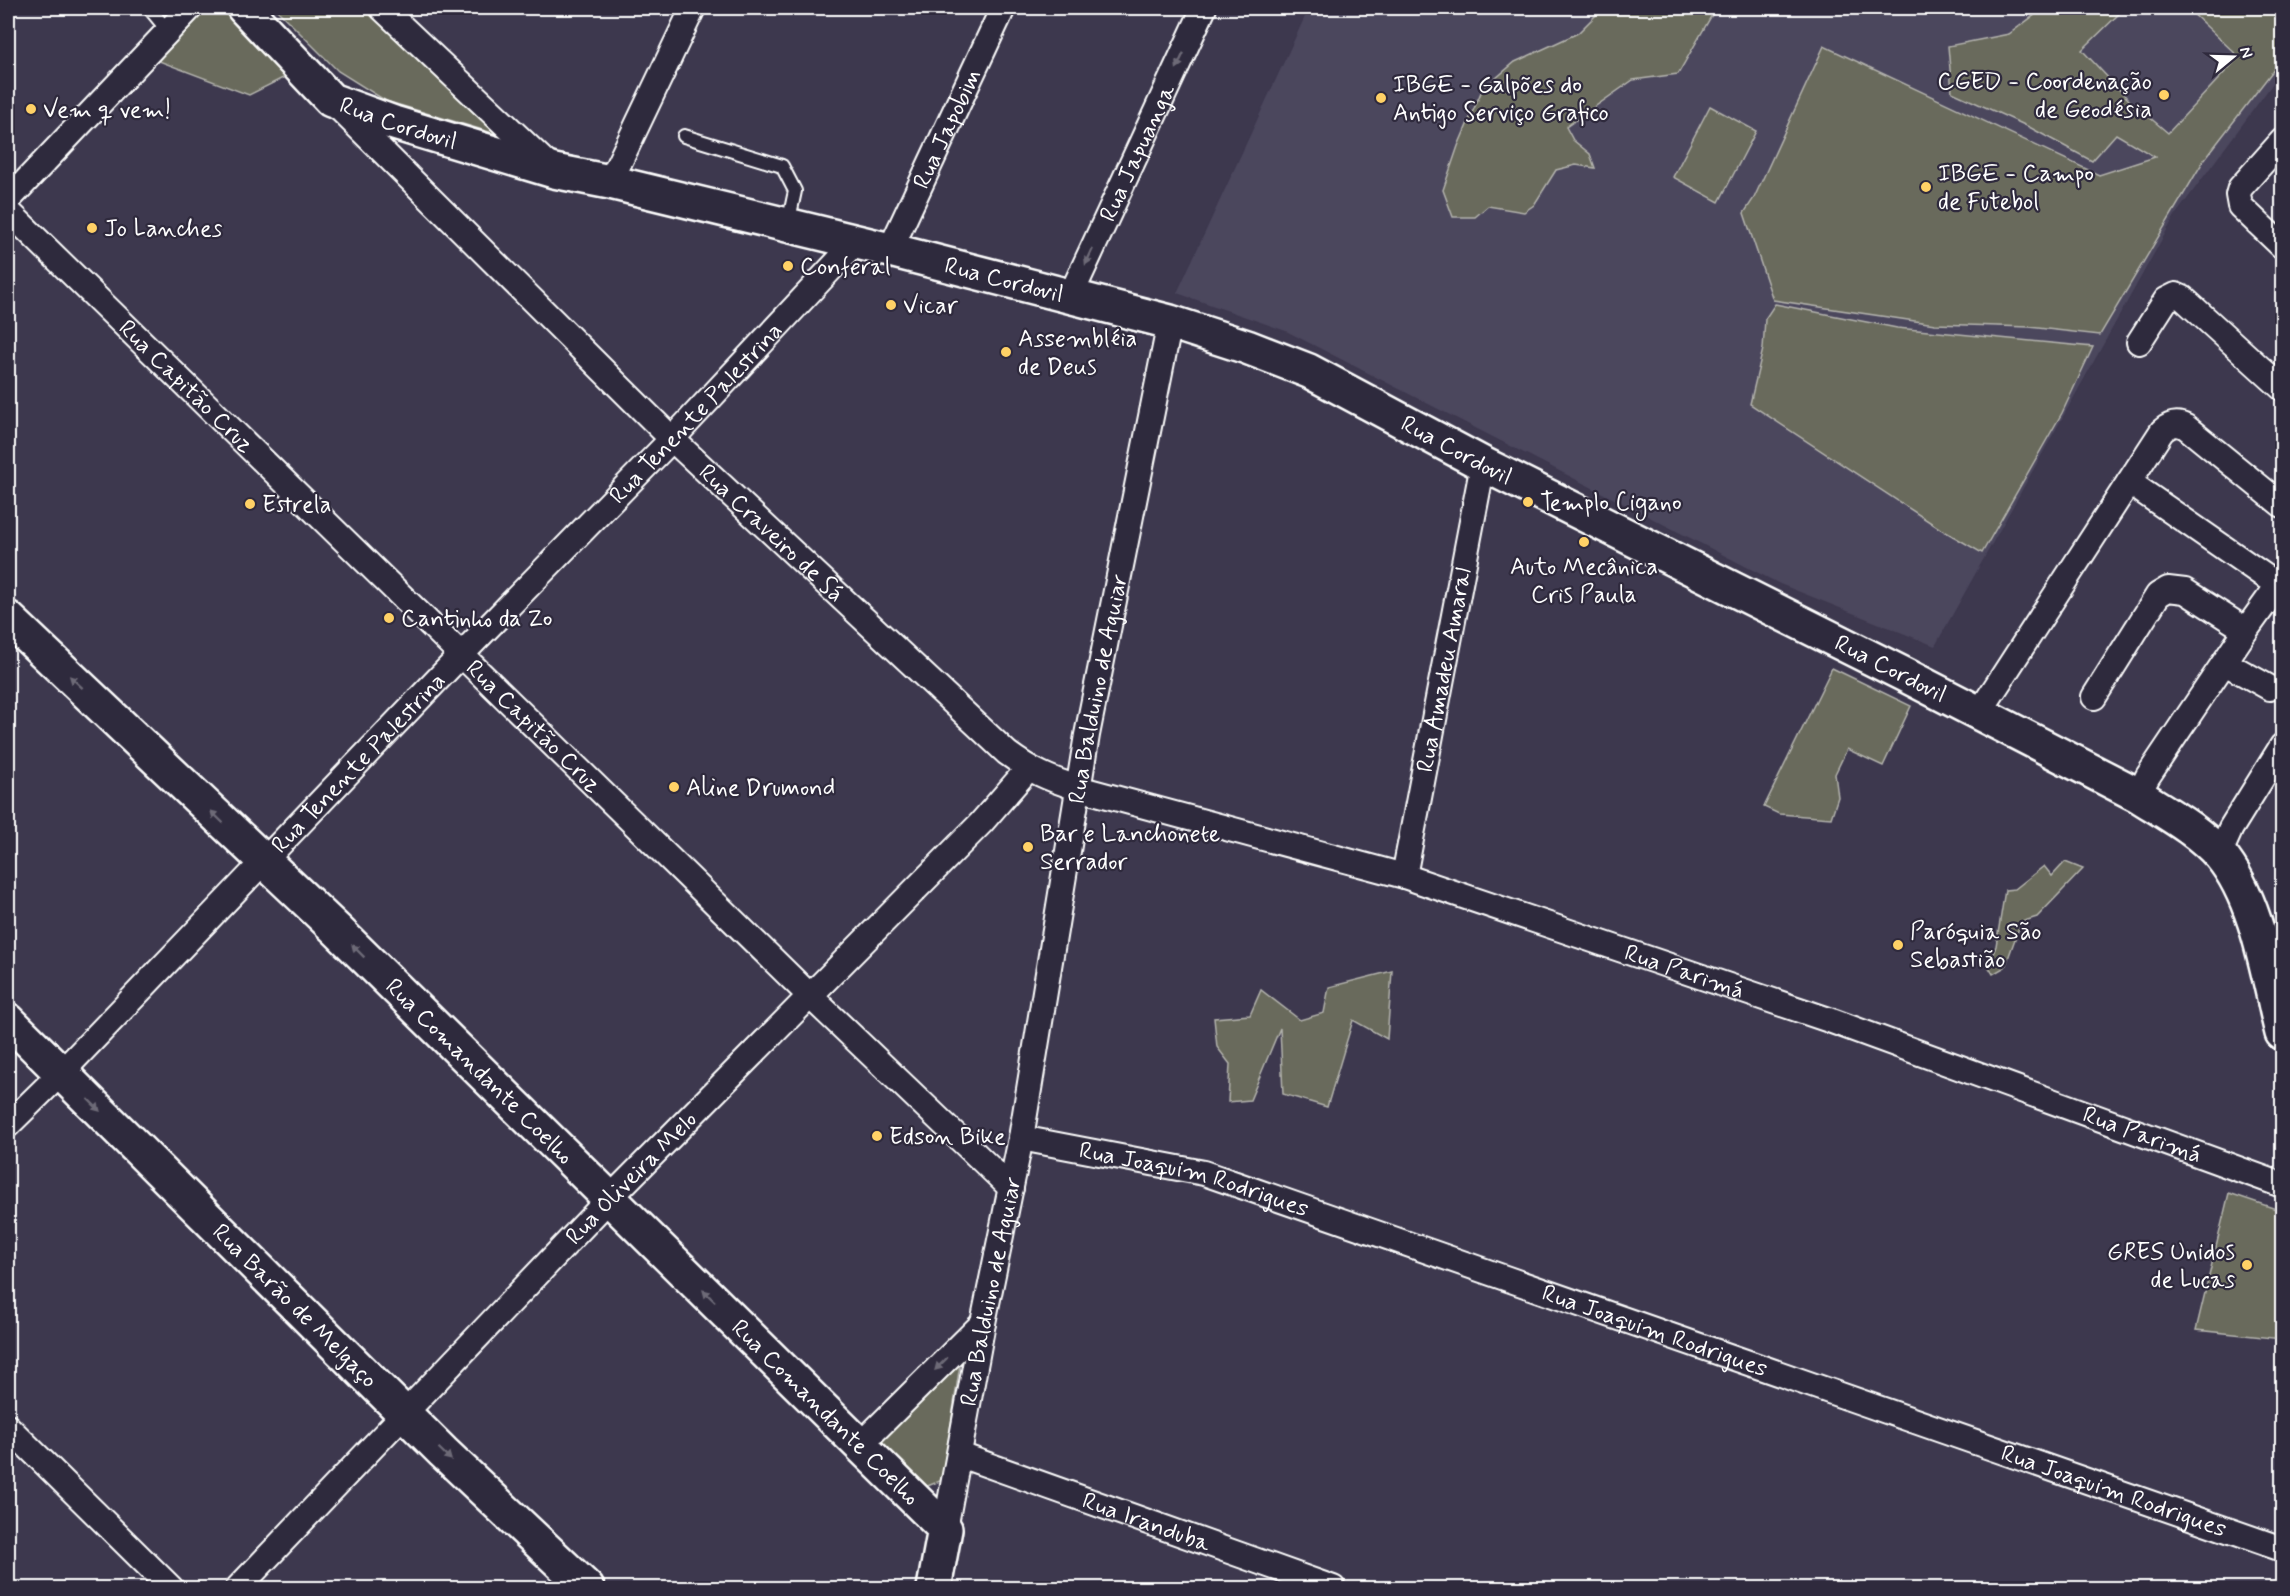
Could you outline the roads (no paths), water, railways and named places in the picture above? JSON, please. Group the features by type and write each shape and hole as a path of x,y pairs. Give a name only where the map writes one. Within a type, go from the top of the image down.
{"main road":[{"name":"Rua Cordovil","path":"244,8 331,100 394,123 554,171 610,182 890,250 1170,322 1247,347 1310,371 1483,464 1979,713 2138,795 2172,816 2199,836 2219,855 2235,876 2256,932 2281,1021"},
{"name":"Rua Comandante Coelho","path":"8,618 337,930 945,1529"},
{"name":"Rua Barão de Melgaço","path":"8,1020 404,1413 587,1588"},
{"name":"Rua Balduino de Aguiar","path":"934,1588 945,1529"}],"street":[{"path":"8,200 190,8"},
{"name":"Rua Cordovil","path":"382,8 554,171"},
{"path":"610,182 693,8"},
{"name":"Rua Japobim","path":"890,250 1003,8"},
{"name":"Rua Japuanga","path":"1070,297 1204,8"},
{"name":"Rua Craveiro de Sá","path":"331,100 672,439 1007,753 1028,769 1078,788"},
{"path":"2283,141 2240,188 2238,195 2240,206 2283,246"},
{"name":"Rua Capitão Cruz","path":"8,211 460,656 1011,1188"},
{"name":"Rua Tenente Palestrina","path":"8,1125 61,1073 460,656 672,439 855,243"},
{"path":"2139,342 2166,300 2172,296 2180,296 2283,388"},
{"name":"Rua Balduino de Aguiar","path":"945,1529 982,1323 1021,1138 1089,723 1170,322"},
{"path":"1979,713 2162,431 2168,426 2177,424 2187,427 2283,505"},
{"name":"Rua Amadeu Amaral","path":"1404,876 1483,464"},
{"path":"2129,482 2281,583 2246,630 2148,776 2138,795"},
{"path":"2094,697 2158,595 2168,589 2185,591 2246,630"},
{"path":"2225,663 2270,688"},
{"path":"2219,855 2242,809 2283,746"},
{"name":"Rua Oliveira Melo","path":"238,1588 609,1198 981,823 1028,769"},
{"name":"Rua Parimá","path":"1078,788 1404,876 1832,1020 2283,1185"},
{"name":"Rua Joaquim Rodrigues","path":"1021,1138 1204,1173 2283,1549"},
{"path":"860,1445 982,1323"},
{"path":"8,1427 171,1588"},
{"name":"Rua Iranduba","path":"960,1455 1333,1588"}],"lane":[{"path":"149,8 168,31"},
{"path":"684,136 782,166 795,191 788,226"}],"place":[{"name":"CGED - Coordenação de Geodésia","path":"2164,95"},
{"name":"IBGE - Galpões do Antigo Serviço Grafico","path":"1381,98"},
{"name":"Vem q vem!","path":"31,109"},
{"name":"IBGE - Campo de Futebol","path":"1926,187"},
{"name":"Jo Lanches","path":"92,228"},
{"name":"Conferal","path":"788,266"},
{"name":"Vicar","path":"891,305"},
{"name":"Assembléia de Deus","path":"1006,352"},
{"name":"Templo Cigano","path":"1528,502"},
{"name":"Estrela","path":"250,504"},
{"name":"Auto Mecânica Cris Paula","path":"1584,542"},
{"name":"Cantinho da Zo","path":"389,618"},
{"name":"Aline Drumond","path":"674,787"},
{"name":"Bar e Lanchonete Serrador","path":"1028,847"},
{"name":"Paróquia São Sebastião","path":"1898,945"},
{"name":"Edson Bike","path":"877,1136"},
{"name":"GRES Unidos de Lucas","path":"2247,1265"}]}
